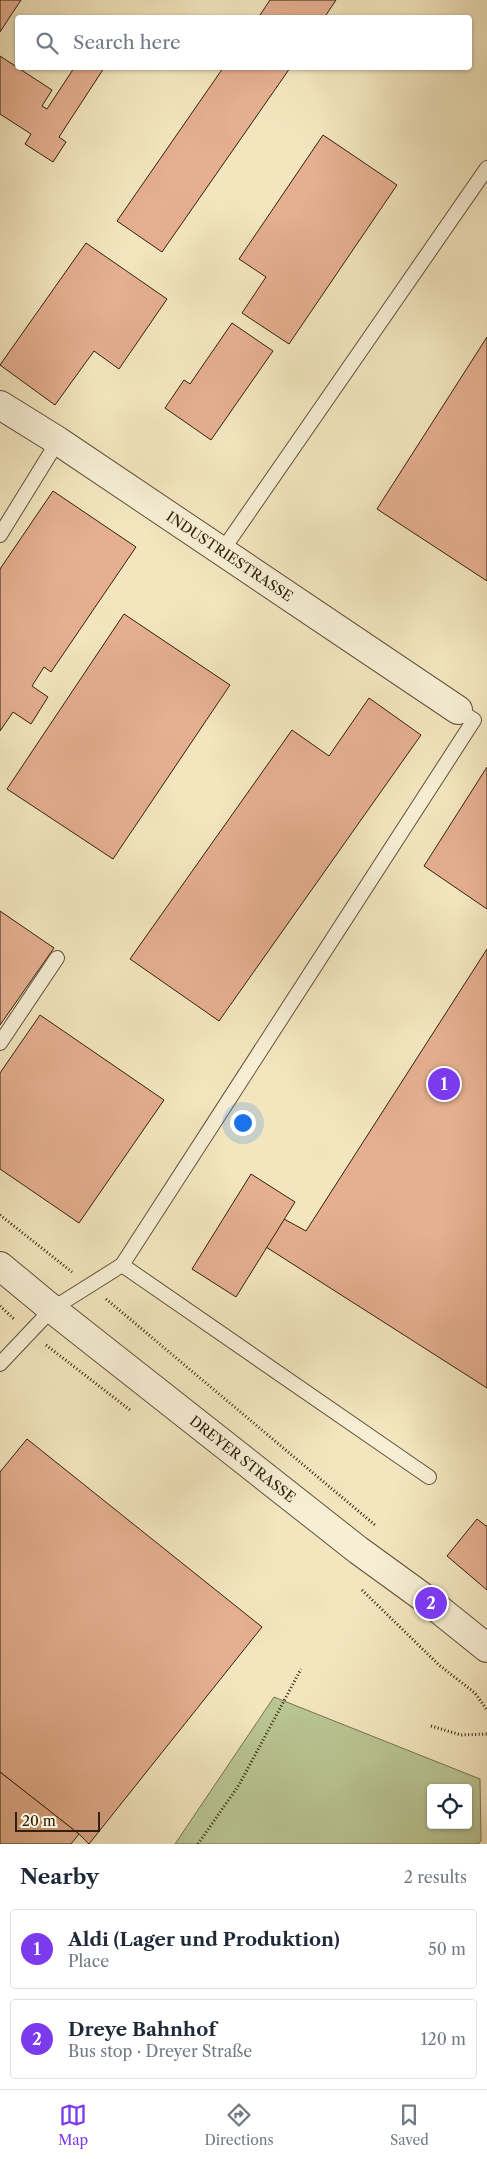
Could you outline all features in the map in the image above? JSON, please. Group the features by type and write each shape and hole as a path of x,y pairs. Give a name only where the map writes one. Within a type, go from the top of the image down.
{"street":[{"name":"INDUSTRIESTRASSE","path":"0,405 58,441 458,710"},
{"name":"DREYER STRASSE","path":"0,1266 358,1550 431,1603 487,1648"}],"lane":[{"path":"222,551 487,168"},
{"path":"0,535 58,441"},
{"path":"0,1364 52,1309 122,1265 474,720 458,710"},
{"path":"0,1043 57,958"},
{"path":"122,1265 429,1477"}],"path":[{"path":"0,1215 90,1286 381,1530"},
{"path":"0,1306 29,1333 132,1411"},
{"path":"358,1587 439,1665 475,1693 487,1710"},
{"path":"198,1844 239,1786 301,1669"},
{"path":"430,1726 462,1735 487,1734"}],"green space":[{"path":"274,1697 480,1779 481,1841 478,1844 175,1844"}],"building":[{"path":"0,0 21,0 0,32"},
{"path":"270,0 336,0 326,15 260,15"},
{"path":"0,56 15,66 15,70 21,70 52,90 42,106 47,109 73,70 103,70 59,137 66,142 53,162 25,144 31,134 0,114"},
{"path":"222,70 289,70 162,252 117,221"},
{"path":"323,135 397,185 289,344 242,313 266,277 239,259"},
{"path":"86,243 167,299 119,369 94,351 55,405 0,365"},
{"path":"232,323 273,351 211,440 165,408 184,380 190,384"},
{"path":"487,337 487,581 377,509"},
{"path":"53,491 136,547 51,672 44,667 32,686 48,697 31,724 13,712 0,731 0,569"},
{"path":"124,614 230,685 113,859 7,789"},
{"path":"369,698 421,735 219,1021 130,959 292,730 329,756"},
{"path":"487,767 487,909 424,866"},
{"path":"0,911 54,948 0,1025"},
{"path":"487,949 487,1388 266,1247 284,1219 306,1231"},
{"path":"40,1015 164,1100 79,1223 0,1169 0,1073"},
{"path":"251,1174 295,1202 236,1297 192,1269"},
{"path":"27,1439 262,1627 89,1844 0,1772 0,1472"},
{"path":"477,1519 487,1525 487,1590 447,1556"},
{"path":"0,1772 79,1834 71,1844 0,1844"}],"place":[{"name":"Aldi (Lager und Produktion)","path":"444,1084"},
{"name":"Dreye Bahnhof","path":"431,1603"}]}
